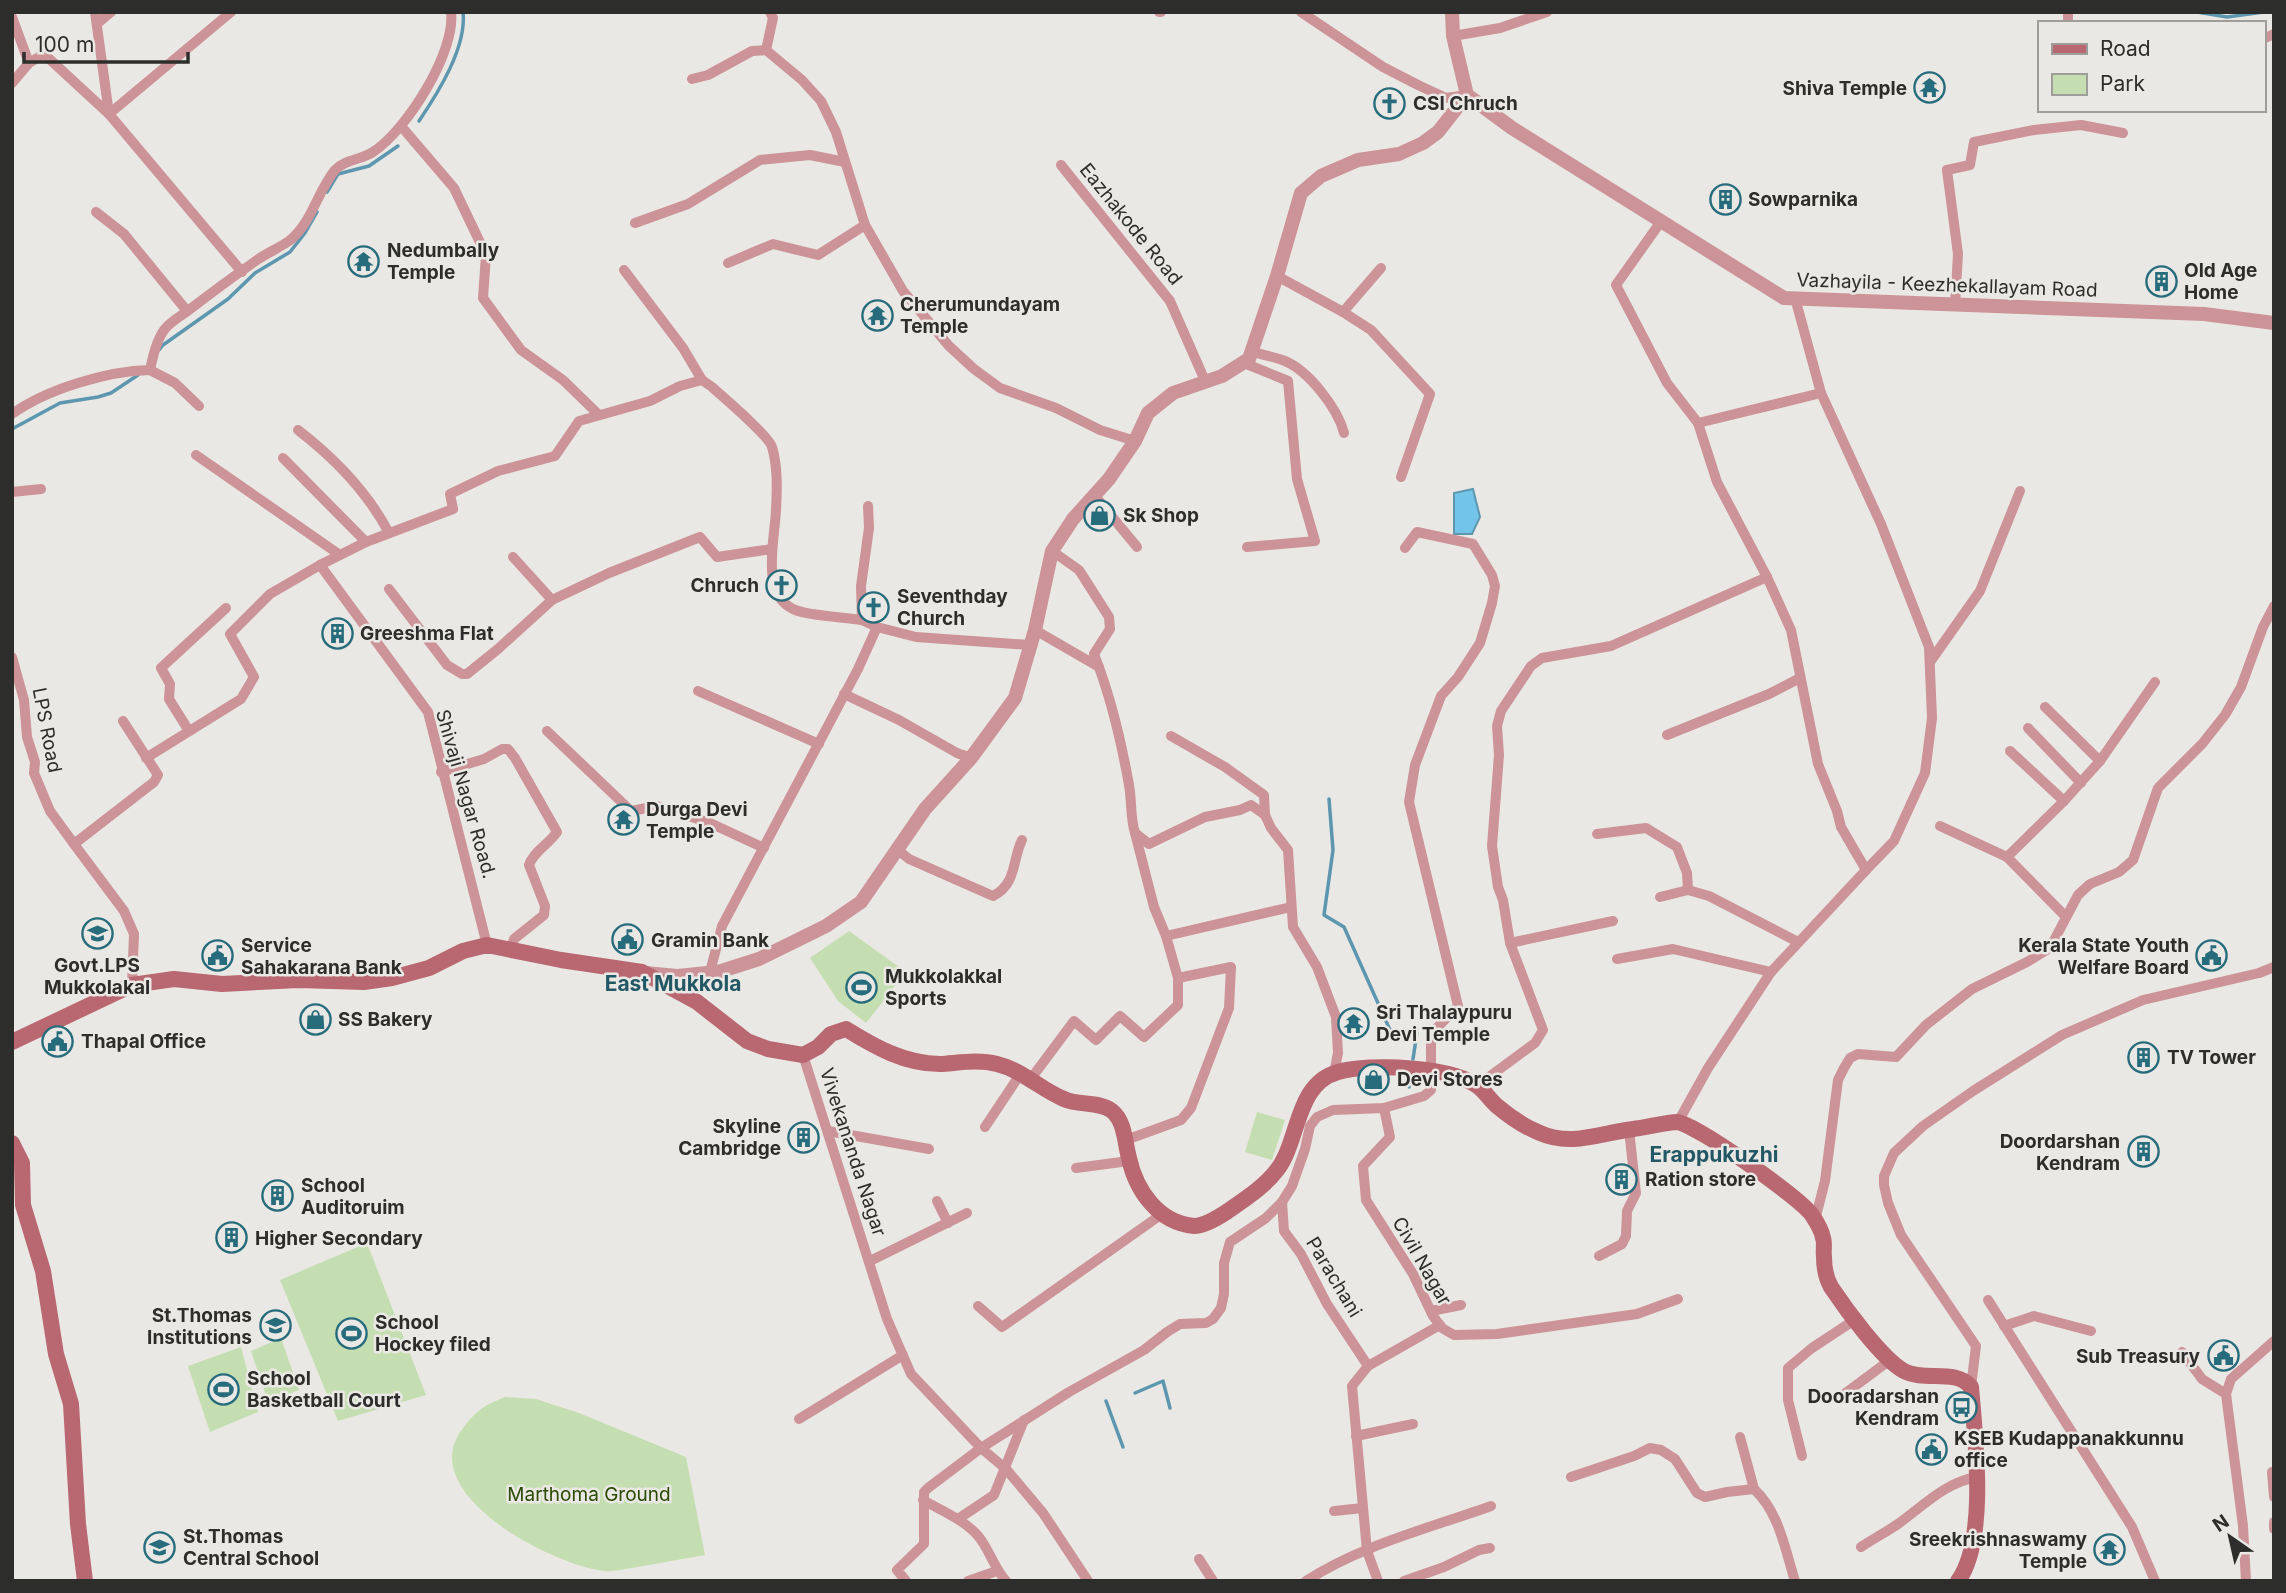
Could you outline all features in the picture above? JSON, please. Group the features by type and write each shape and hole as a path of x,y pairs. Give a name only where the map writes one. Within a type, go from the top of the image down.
{"main road":[{"path":"12,1042 132,985 174,979 222,984 298,980 364,982 429,968 463,951 487,945 642,972 697,1002 747,1041 768,1049 803,1055 831,1034 846,1029 891,1054 909,1060 936,1064 993,1063 1025,1077 1065,1100 1111,1110 1117,1116 1126,1140 1129,1161 1143,1192 1156,1210 1175,1223 1199,1226 1222,1215 1248,1197 1278,1169 1314,1086 1334,1073 1380,1066 1432,1070 1478,1085 1496,1105 1519,1122 1542,1134 1568,1141 1678,1122 1775,1183 1807,1208 1824,1237 1827,1279 1836,1295 1890,1360 1906,1372 1927,1377 1957,1377 1965,1380 1971,1387 1977,1477 1976,1523 1968,1562 1958,1581"},
{"path":"12,1143 23,1163 23,1205 43,1271 56,1354 71,1404 78,1524 85,1581"}],"street":[{"path":"109,114 97,17 111,12"},
{"path":"109,114 231,12"},
{"path":"150,370 156,346 165,328 258,259 291,239 302,229 336,169 342,164 372,153 401,127 424,92 447,44 452,22 451,12"},
{"path":"1301,12 1383,67 1420,86 1446,98 1466,95"},
{"path":"1452,12 1453,36 1466,95"},
{"path":"1453,36 1500,28 1547,12"},
{"path":"766,50 772,15"},
{"path":"12,16 29,62"},
{"path":"692,79 708,75 752,51 766,50 821,100 836,132 865,225 903,291 949,346 1000,388 1056,408 1100,430 1135,441"},
{"path":"12,83 29,62 44,54 109,114 242,272"},
{"path":"1248,358 1277,275 1300,193 1321,176 1358,160 1399,154 1423,143 1437,132 1466,95"},
{"name":"Vazhayila - Keezhekallayam Road","path":"1466,95 1512,128 1784,298 2204,314 2274,324"},
{"path":"1955,305 1958,254 1947,170 1970,165 1973,142 2034,130 2081,125 2123,133"},
{"path":"401,127 454,188 486,255 483,298 521,350 563,380 598,414"},
{"path":"635,223 688,204 760,160 810,155 845,162"},
{"name":"Eazhakode Road","path":"1061,164 1170,300 1206,383"},
{"path":"96,212 124,234 187,311"},
{"path":"1662,220 1616,285 1667,383 1698,423 1717,482 1767,577 1791,630 1818,764 1841,827 1866,870"},
{"path":"728,263 773,244 818,255 865,225"},
{"path":"1343,312 1381,268"},
{"path":"624,270 683,348 702,380 772,443 777,491 772,548 775,587 782,601 794,610 862,620 877,627 916,637 1030,645"},
{"path":"1277,275 1371,330 1430,394 1401,477"},
{"path":"1678,1122 1708,1068 1771,972 1894,841 1924,773 1932,718 1929,647 1881,524 1821,393 1795,298"},
{"path":"1247,547 1315,541 1297,479 1288,381 1248,358"},
{"path":"642,972 677,976 718,972 759,959 826,926 861,902 925,808 971,758 1015,698 1035,631 1052,551 1073,519 1095,496 1135,441 1141,424 1156,405 1173,393 1206,383 1248,358 1286,361 1302,371 1341,421 1344,433"},
{"path":"12,414 38,398 82,382 130,370 150,370 175,383 199,406"},
{"path":"146,758 241,699 254,677 230,634 270,594 366,542 453,509 450,494 498,471 555,456 579,421 650,401 680,386 702,380"},
{"path":"1698,423 1821,393"},
{"path":"298,430 322,449 379,515 389,533"},
{"path":"196,455 340,555"},
{"path":"284,458 366,542"},
{"path":"12,492 41,489"},
{"path":"1930,662 1980,591 2021,491"},
{"path":"1095,496 1137,547"},
{"path":"862,620 861,586 869,528 868,506"},
{"path":"906,1581 897,1570 924,1544 923,1500 924,1492 928,1488 1024,1420 1144,1350 1180,1324 1206,1323 1213,1319 1221,1308 1224,1263 1230,1242 1266,1218 1282,1202 1292,1186 1310,1126 1317,1117 1333,1110 1384,1108 1424,1096 1431,1090 1431,1034 1458,1006 1409,802 1415,765 1441,696 1458,677 1480,643 1492,603 1494,586 1492,575 1473,544 1417,532 1405,548"},
{"path":"389,589 447,665 467,674 552,600 609,573 700,537 717,557 772,548"},
{"path":"985,1127 1074,1021 1096,1040 1120,1016 1144,1037 1178,1005 1178,978 1167,936 1154,907 1135,833 1123,752 1107,686 1094,654 1110,629 1109,617 1079,570 1052,551"},
{"path":"513,558 552,600"},
{"name":"Shivaji Nagar Road.","path":"320,565 428,712 441,772 472,878 487,945"},
{"path":"1478,1085 1535,1043 1542,1033 1510,943 1492,846 1499,755 1497,726 1501,712 1531,666 1542,658 1611,646 1767,577"},
{"path":"1815,1220 1825,1181 1838,1080 1850,1058 1858,1054 1896,1056 1926,1025 1972,989 2050,947 2078,895 2090,884 2119,872 2133,860 2158,788 2202,744 2225,715 2241,687 2263,626 2274,606"},
{"path":"189,731 169,699 170,684 160,668 226,608"},
{"path":"710,972 722,926 819,744 877,627"},
{"path":"1035,631 1100,668"},
{"name":"LPS Road","path":"12,657 24,699 27,737 35,762 34,773 50,811 124,911 134,934 132,985"},
{"path":"1667,735 1769,694 1800,678"},
{"path":"2007,857 2064,802 2100,761 2155,682"},
{"path":"698,691 819,744"},
{"path":"844,694 869,704 957,753 971,758"},
{"path":"2045,707 2100,761"},
{"path":"74,844 154,782 158,775 123,720"},
{"path":"2028,728 2081,783"},
{"path":"547,731 631,811 657,806 710,823 764,848"},
{"path":"1171,736 1225,767 1264,795 1265,815 1270,828 1288,850 1293,927 1317,967 1336,1017 1338,1053 1334,1073"},
{"path":"441,772 508,749 557,832 549,843 531,858 529,864 545,906 544,915 514,939 510,951"},
{"path":"2010,751 2064,802"},
{"path":"1135,833 1149,844 1205,817 1251,805 1265,815"},
{"path":"1940,826 2007,857 2066,917"},
{"path":"1597,834 1646,828 1678,847 1687,873 1688,890"},
{"path":"898,850 915,862 993,896 1009,881 1017,863 1017,849 1021,841"},
{"path":"1660,897 1688,890 1709,896 1798,942"},
{"path":"1167,936 1291,907"},
{"path":"1510,943 1613,921"},
{"path":"1617,959 1673,949 1771,972"},
{"path":"1126,1140 1181,1120 1191,1108 1229,1008 1231,967 1178,978"},
{"path":"1971,1387 1976,1346 1901,1235 1893,1218 1884,1185 1886,1168 1894,1153 1933,1119 2062,1035 2143,1000 2259,973 2274,967"},
{"name":"Vivekananda Nagar","path":"803,1055 887,1319 911,1374 981,1448 1006,1469 1043,1513 1088,1581"},
{"name":"Civil Nagar","path":"1384,1108 1390,1137 1363,1166 1366,1200 1413,1274 1440,1325 1454,1335 1497,1334 1637,1314 1678,1299"},
{"path":"1599,1256 1622,1244 1626,1236 1628,1212 1636,1193 1629,1129"},
{"path":"828,1131 929,1149"},
{"path":"1076,1168 1129,1161"},
{"path":"937,1201 948,1223"},
{"name":"Parachani","path":"1282,1202 1284,1231 1301,1254 1327,1304 1368,1366"},
{"path":"870,1261 967,1213"},
{"path":"978,1306 1002,1327 1162,1214"},
{"path":"1988,1300 2132,1527 2155,1581"},
{"path":"1431,1311 1461,1305"},
{"path":"2004,1326 2034,1316 2091,1331"},
{"path":"1802,1456 1788,1400 1788,1368 1812,1348 1856,1319"},
{"path":"1378,1581 1367,1551 1352,1386 1368,1366 1440,1325"},
{"path":"2246,1581 2243,1525 2226,1394 2231,1379 2274,1341"},
{"path":"2182,1352 2202,1379 2226,1394"},
{"path":"799,1419 903,1355"},
{"path":"1839,1398 1890,1360"},
{"path":"958,1519 994,1495 1024,1420"},
{"path":"1356,1436 1413,1424"},
{"path":"1740,1437 1754,1489 1764,1499 1775,1519 1795,1581"},
{"path":"1571,1477 1650,1448 1661,1450 1675,1459 1697,1493 1705,1497 1754,1489"},
{"path":"2272,1472 2274,1497"},
{"path":"1861,1547 1897,1525 1936,1495 1964,1479 1977,1477"},
{"path":"923,1500 967,1524 981,1539 997,1571 1006,1581"},
{"path":"1306,1581 1326,1568 1367,1551 1491,1506"},
{"path":"1334,1511 1363,1508"},
{"path":"2274,1522 2274,1529"},
{"path":"1405,1581 1444,1567 1479,1550 1490,1548"},
{"path":"1199,1559 1213,1581"},
{"path":"968,1581 997,1571"}],"green space":[{"name":"Mukkolakkal Sports","path":"849,931 906,972 866,1023 838,1001 810,958"},
{"path":"1257,1112 1285,1120 1272,1160 1245,1152"},
{"name":"School Hockey filed","path":"367,1243 426,1395 338,1421 280,1280"},
{"path":"281,1338 299,1390 268,1402 251,1351"},
{"name":"School Basketball Court","path":"241,1347 258,1412 210,1432 188,1366"},
{"name":"Marthoma Ground","path":"505,1397 536,1399 579,1413 686,1457 705,1555 605,1571 554,1556 495,1522 472,1500 456,1477 452,1453 463,1428 473,1416"}],"water":[{"path":"1473,489 1480,517 1472,534 1454,534 1454,493"}],"waterway":[{"path":"419,121 450,69 460,40 463,12"},
{"path":"2197,12 2227,17 2264,12"},
{"path":"327,192 338,174 369,166 398,146"},
{"path":"159,350 228,299 255,273 290,252 317,212"},
{"path":"12,429 60,403 111,393 138,375"},
{"path":"1329,799 1333,850 1324,915 1344,927 1390,1030 1417,1033 1413,1059"},
{"path":"1409,1087 1410,1078"},
{"path":"1135,1393 1163,1381 1170,1408"},
{"path":"1106,1401 1123,1447"}],"place":[{"name":"Shiva Temple","path":"1930,88"},
{"name":"CSI Chruch","path":"1390,103"},
{"name":"Sowparnika","path":"1725,199"},
{"name":"Nedumbally Temple","path":"364,261"},
{"name":"Old Age Home","path":"2161,281"},
{"name":"Cherumundayam Temple","path":"877,315"},
{"name":"Sk Shop","path":"1100,515"},
{"name":"Chruch","path":"782,585"},
{"name":"Seventhday Church","path":"874,607"},
{"name":"Greeshma Flat","path":"337,633"},
{"name":"Durga Devi Temple","path":"623,820"},
{"name":"Govt.LPS Mukkolakal","path":"97,934"},
{"name":"Gramin Bank","path":"628,940"},
{"name":"Service Sahakarana Bank","path":"218,956"},
{"name":"Kerala State Youth Welfare Board","path":"2212,956"},
{"name":"Mukkolakkal Sports","path":"862,987"},
{"name":"SS Bakery","path":"315,1019"},
{"name":"Sri Thalaypuru Devi Temple","path":"1353,1023"},
{"name":"Thapal Office","path":"58,1041"},
{"name":"TV Tower","path":"2144,1057"},
{"name":"Devi Stores","path":"1374,1079"},
{"name":"Skyline Cambridge","path":"804,1137"},
{"name":"Doordarshan Kendram","path":"2143,1152"},
{"name":"Ration store","path":"1622,1179"},
{"name":"School Auditoruim","path":"278,1196"},
{"name":"Higher Secondary","path":"232,1238"},
{"name":"St.Thomas Institutions","path":"275,1326"},
{"name":"School Hockey filed","path":"352,1333"},
{"name":"Sub Treasury","path":"2223,1356"},
{"name":"School Basketball Court","path":"224,1389"},
{"name":"Dooradarshan Kendram","path":"1962,1407"},
{"name":"KSEB Kudappanakkunnu office","path":"1931,1449"},
{"name":"St.Thomas Central School","path":"160,1547"},
{"name":"Sreekrishnaswamy Temple","path":"2110,1550"}],"district":[{"name":"East Mukkola","path":"673,983"},
{"name":"Erappukuzhi","path":"1714,1154"}]}
